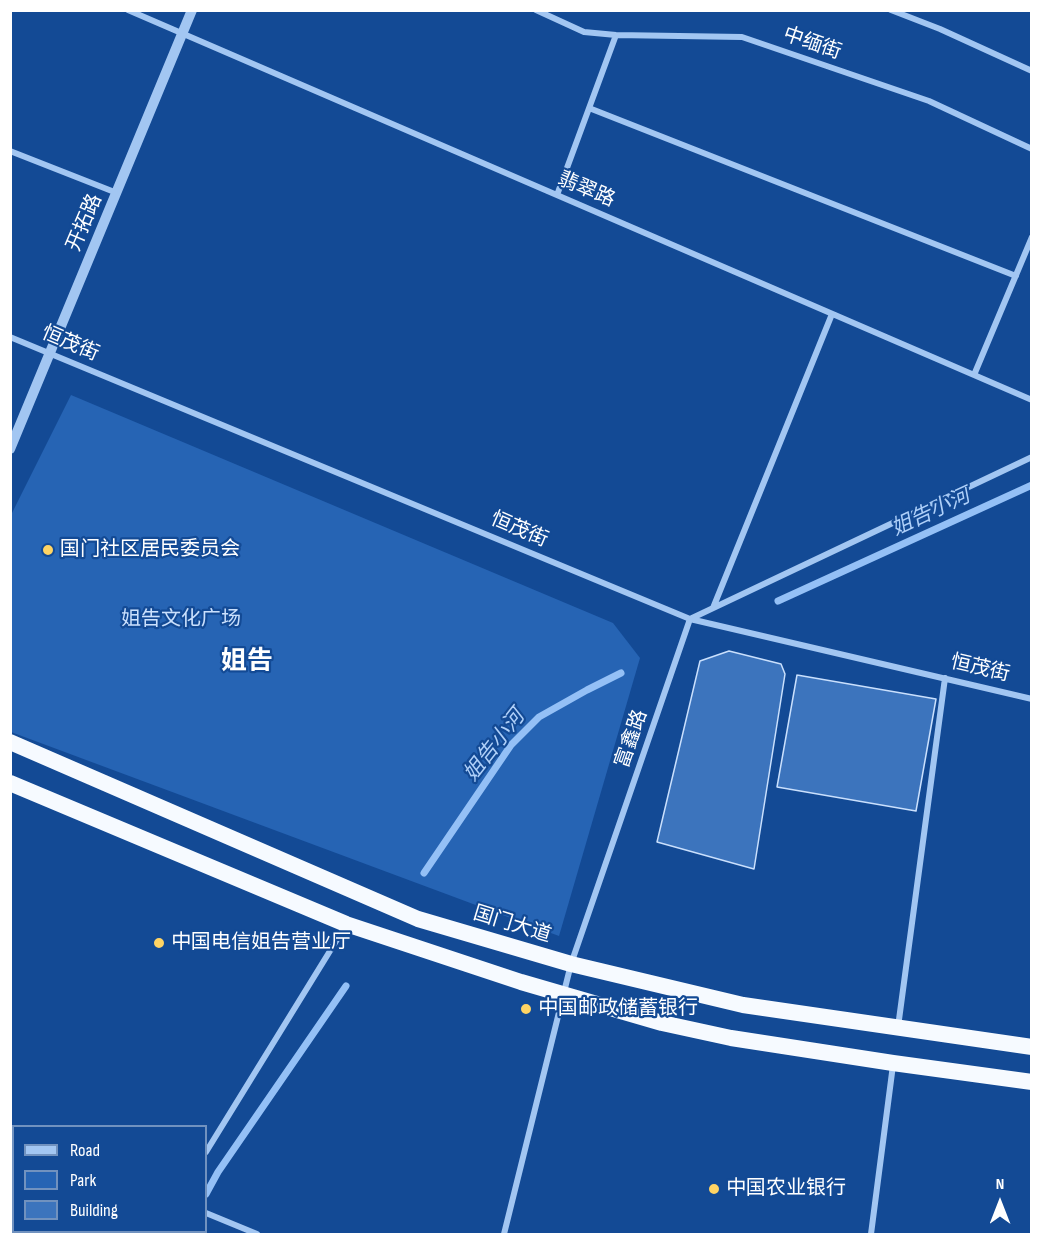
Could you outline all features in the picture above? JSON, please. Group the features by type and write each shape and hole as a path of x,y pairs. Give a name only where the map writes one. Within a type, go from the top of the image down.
{"highway":[{"name":"国门大道","path":"10,742 418,919 572,964 743,1005 1032,1047"},
{"path":"10,783 346,924 427,953 662,1023 731,1038 1032,1082"}],"street":[{"name":"翡翠路","path":"129,10 1032,400"},
{"name":"开拓路","path":"10,449 192,10"},
{"name":"中缅街","path":"536,10 584,32 616,35 742,37 928,101 1032,149"},
{"path":"891,10 940,29 1032,72"},
{"path":"557,195 616,35"},
{"path":"589,108 1016,276"},
{"path":"10,151 117,193"},
{"path":"974,375 1032,237"},
{"path":"712,608 832,314"},
{"name":"恒茂街","path":"10,337 690,619 1032,699"},
{"path":"690,619 1032,457"},
{"name":"富鑫路","path":"504,1234 572,964 690,619"},
{"path":"897,1028 945,678"},
{"path":"207,1150 346,924"},
{"path":"871,1234 893,1063"},
{"path":"208,1214 257,1234"}],"green space":[{"name":"姐告文化广场","path":"71,395 613,623 640,658 559,936 11,732 11,515"}],"building":[{"path":"729,651 781,664 785,674 754,869 657,842 700,661"},
{"path":"797,675 936,699 916,811 777,787"}],"waterway":[{"name":"姐告小河","path":"778,601 1032,485"},
{"name":"姐告小河","path":"424,873 511,745 539,717 621,673"},
{"name":"姐告小河","path":"207,1192 218,1172 346,986"}],"place":[{"name":"国门社区居民委员会","path":"48,550"},
{"name":"中国电信姐告营业厅","path":"159,943"},
{"name":"中国邮政储蓄银行","path":"526,1009"},
{"name":"中国农业银行","path":"714,1189"}],"district":[{"name":"姐告","path":"247,662"}]}
